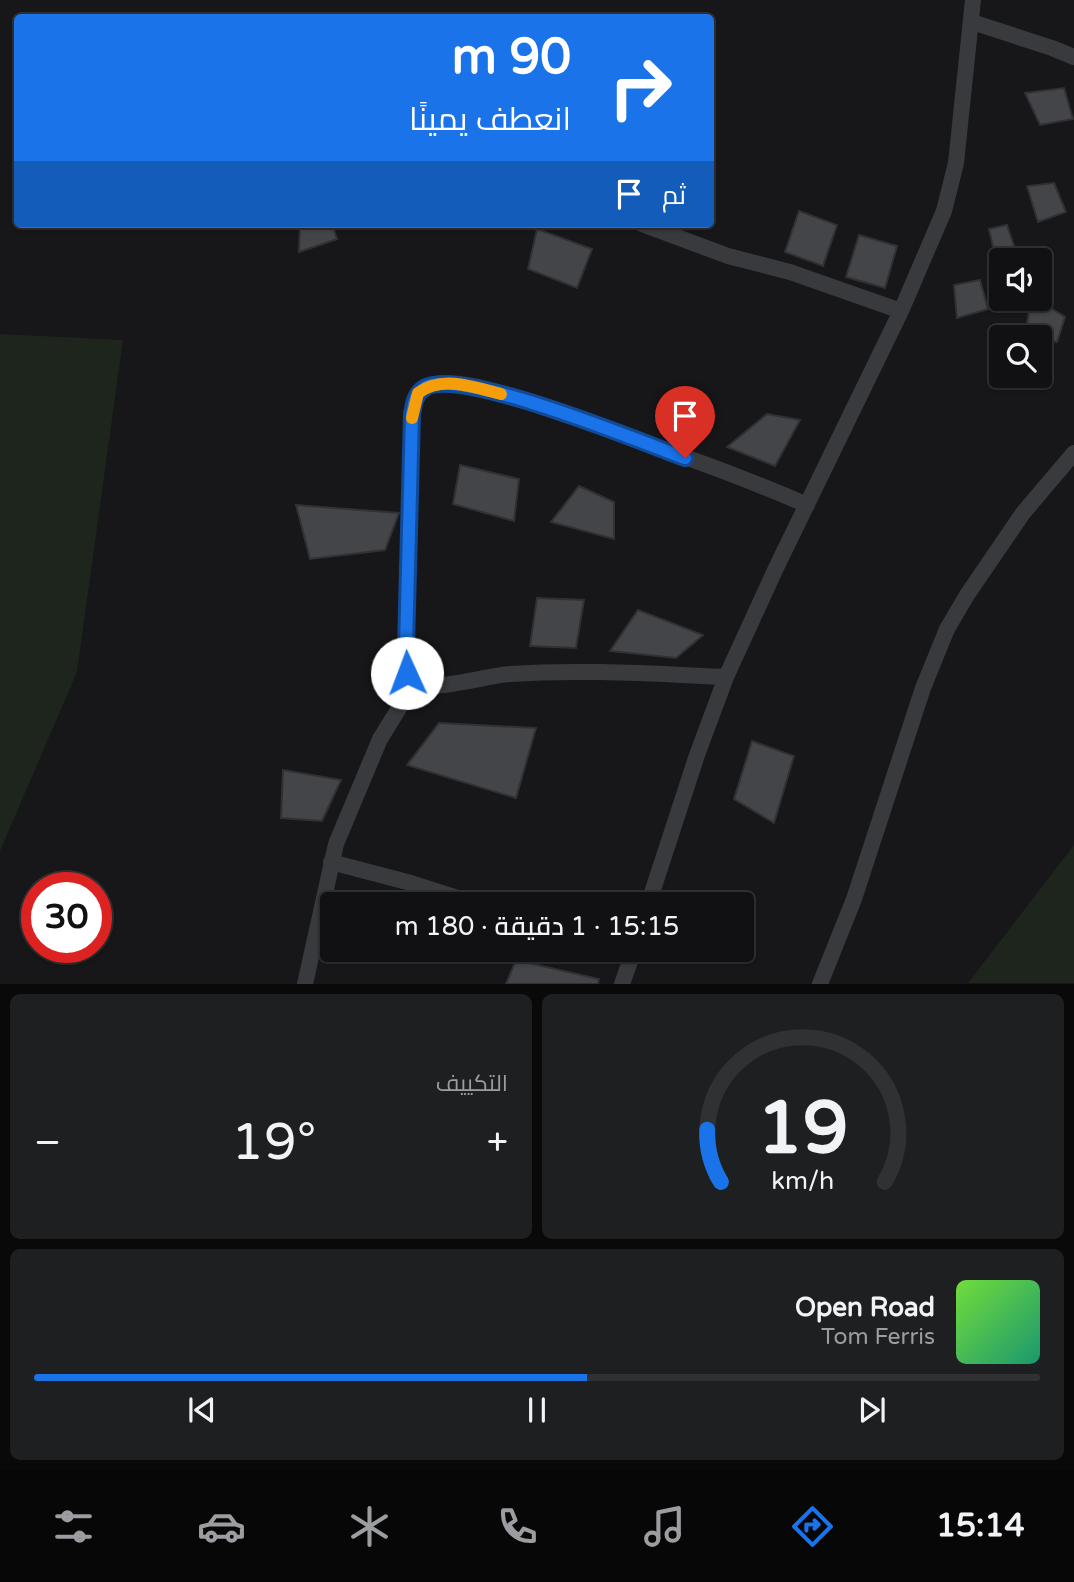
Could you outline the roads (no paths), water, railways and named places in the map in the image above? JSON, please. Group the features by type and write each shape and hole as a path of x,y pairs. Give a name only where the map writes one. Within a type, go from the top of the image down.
{"street":[{"path":"652,892 697,755 726,677 901,312 944,211 957,163 973,0"},
{"path":"972,22 1074,57"},
{"path":"653,228 728,256 790,272 901,312"},
{"path":"414,684 407,673 405,661 412,414 418,393 426,387 449,383 505,395 625,436 807,505"},
{"path":"820,984 854,900 923,688 947,629 967,594 1023,513 1074,453"},
{"path":"414,684 438,685 511,674 611,673 726,677"},
{"path":"304,984 331,862 380,739 414,684"},
{"path":"331,862 439,892"},
{"path":"622,984 630,962"}]}
